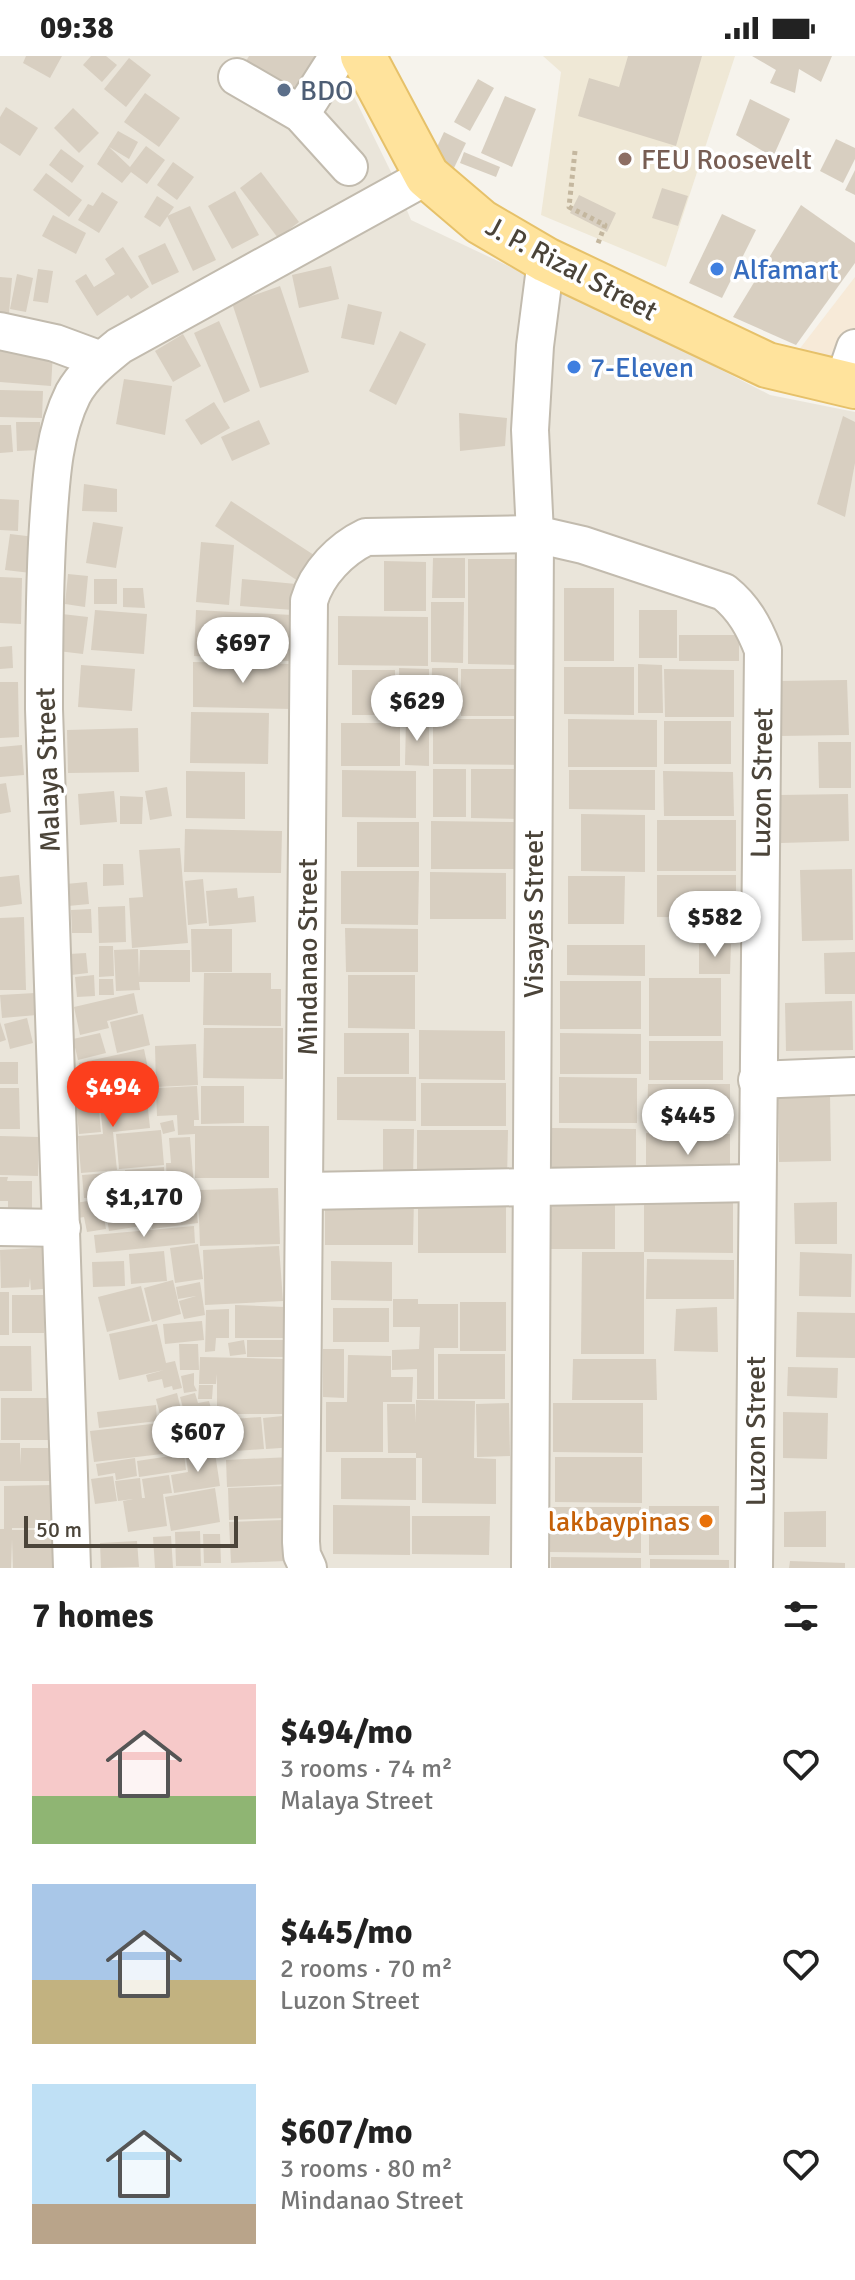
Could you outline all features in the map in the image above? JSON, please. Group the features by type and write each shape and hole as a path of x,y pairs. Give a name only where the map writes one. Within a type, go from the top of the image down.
{"main road":[{"name":"J. P. Rizal Street","path":"363,56 427,176 481,222 546,260 767,365 851,372"}],"street":[{"path":"301,114 338,56"},
{"path":"237,77 301,114 349,167"},
{"name":"Malaya Street","path":"72,1568 44,709 45,579 54,456 74,394 101,360 138,334 427,176"},
{"name":"Visayas Street","path":"530,1568 535,534 530,430 535,346 546,260"},
{"path":"0,331 55,343 101,360"},
{"name":"Luzon Street","path":"535,534 583,545 724,592 739,605 763,650 754,1568"},
{"name":"Mindanao Street","path":"308,1568 302,1555 301,1542 309,601 312,590 336,558 366,537 535,534"},
{"path":"757,1080 855,1076"},
{"path":"305,1191 757,1183"},
{"path":"0,1227 62,1228"}],"path":[{"path":"575,151 569,207 605,225 603,230"}],"shaded area":[{"path":"0,56 334,56 411,220 646,331 770,395 855,412 855,1568 0,1568"},
{"name":"FEU Roosevelt","path":"543,56 735,56 666,267 541,215 561,72"},
{"path":"855,277 855,363 798,351"}],"building":[{"path":"26,56 62,56 50,78 23,63"},
{"path":"91,56 106,56 117,65 102,82 83,65"},
{"name":"BDO","path":"249,56 315,56 319,65 292,107 239,73"},
{"path":"628,56 702,56 676,146 578,116 589,78 619,87"},
{"path":"752,56 832,56 821,82 799,69 795,93 770,83 776,70"},
{"path":"129,58 151,75 126,107 104,89"},
{"path":"478,79 494,88 470,131 454,122"},
{"path":"145,93 180,118 159,147 124,122"},
{"path":"505,96 536,109 512,167 481,153"},
{"path":"750,99 790,119 773,157 736,135"},
{"path":"6,107 38,128 20,156 0,143 0,117"},
{"path":"73,108 99,133 79,153 54,128"},
{"path":"118,131 138,142 129,159 109,147 130,167 146,146 165,160 147,184 131,172 122,183 97,164"},
{"path":"444,132 466,143 453,170 431,160"},
{"path":"836,139 855,148 855,159 843,183 820,171"},
{"path":"61,149 84,166 72,183 49,165"},
{"path":"464,152 500,167 496,177 460,163"},
{"path":"173,162 194,177 177,200 157,185"},
{"path":"855,170 855,195 845,190"},
{"path":"261,172 299,222 278,238 240,188"},
{"path":"46,173 82,200 69,217 33,190"},
{"path":"662,188 688,196 678,226 652,218"},
{"path":"235,191 259,235 232,249 208,206"},
{"path":"102,192 118,202 99,233 78,220 88,204 93,206"},
{"path":"579,195 616,213 607,232 570,213"},
{"path":"157,196 174,207 160,227 144,217"},
{"path":"801,205 855,243 855,263 796,345 733,317"},
{"path":"190,206 216,260 193,271 167,216"},
{"path":"722,214 756,230 722,298 689,283"},
{"path":"53,215 86,233 76,254 42,236"},
{"path":"165,243 179,272 152,285 138,256"},
{"path":"123,247 149,287 131,299 128,295 97,316 75,281 86,274 94,287 115,274 105,259"},
{"path":"331,266 339,299 299,308 292,275"},
{"path":"38,269 53,271 48,303 33,301"},
{"path":"17,274 33,278 26,312 10,309"},
{"path":"0,277 12,278 9,313 0,312"},
{"path":"280,286 309,372 260,388 232,303"},
{"path":"348,304 382,312 374,345 341,338"},
{"path":"219,321 250,391 224,403 194,333"},
{"path":"400,331 426,344 396,405 369,391"},
{"path":"183,334 201,366 173,382 155,351"},
{"path":"0,350 53,353 51,386 0,382"},
{"path":"124,379 172,386 165,435 116,424"},
{"path":"0,390 43,391 42,418 0,417"},
{"path":"214,402 230,428 201,445 185,420"},
{"path":"459,413 507,418 505,446 460,451"},
{"path":"843,416 855,422 855,463 845,517 817,504"},
{"path":"259,420 270,444 232,461 221,437"},
{"path":"16,422 40,422 41,450 17,451"},
{"path":"0,425 11,425 13,452 0,453"},
{"path":"84,484 117,489 117,512 82,511"},
{"path":"0,499 19,500 18,531 0,530"},
{"path":"231,501 317,557 301,583 215,526"},
{"path":"93,522 123,527 116,568 86,563"},
{"path":"10,534 35,537 31,573 5,570"},
{"path":"201,542 234,545 229,605 196,602"},
{"path":"433,558 465,558 465,598 432,598"},
{"path":"468,559 521,559 521,665 468,664"},
{"path":"384,561 426,562 426,611 384,611"},
{"path":"68,574 88,576 85,607 65,604"},
{"path":"0,577 22,578 21,624 0,623"},
{"path":"94,579 117,579 117,604 94,604"},
{"path":"242,579 296,584 293,610 240,606"},
{"path":"123,588 143,588 145,608 123,607"},
{"path":"564,588 614,588 614,661 564,661"},
{"path":"431,602 464,602 463,663 431,662"},
{"path":"95,610 147,614 144,654 91,650"},
{"path":"196,610 292,615 290,661 194,656"},
{"path":"639,610 677,610 677,658 639,658"},
{"path":"62,614 88,617 83,654 58,651"},
{"path":"338,616 428,617 428,666 338,665"},
{"path":"679,635 739,635 739,661 679,661"},
{"path":"12,646 13,668 0,669 0,647"},
{"path":"193,662 294,664 293,709 193,707"},
{"path":"638,664 662,665 663,713 638,713"},
{"path":"81,665 135,669 132,711 78,707"},
{"path":"564,667 634,667 634,715 564,714"},
{"path":"399,668 429,669 429,715 400,715"},
{"path":"432,668 458,668 458,716 431,715"},
{"path":"461,669 521,669 521,716 461,716"},
{"path":"664,669 734,670 734,717 665,717"},
{"path":"352,670 395,670 395,715 352,715"},
{"path":"847,680 849,735 779,736 778,681"},
{"path":"0,682 18,682 19,737 0,738"},
{"path":"191,712 269,713 268,764 190,763"},
{"path":"429,719 429,766 405,765 406,720"},
{"path":"433,719 522,719 522,765 433,764"},
{"path":"568,719 657,720 657,767 568,767"},
{"path":"664,721 731,721 731,764 664,764"},
{"path":"341,723 400,723 400,766 341,766"},
{"path":"138,728 139,772 68,773 67,730"},
{"path":"818,742 851,742 851,788 819,788"},
{"path":"22,745 24,775 0,777 0,747"},
{"path":"433,769 466,769 466,817 433,817"},
{"path":"471,769 523,769 523,819 471,818"},
{"path":"342,770 416,771 416,818 342,817"},
{"path":"569,770 655,770 655,810 569,809"},
{"path":"186,771 245,772 245,819 186,818"},
{"path":"663,771 733,772 734,816 664,816"},
{"path":"6,783 11,812 0,814 0,784"},
{"path":"167,787 172,816 150,820 145,791"},
{"path":"114,791 117,822 80,825 78,794"},
{"path":"848,794 849,841 781,843 780,795"},
{"path":"120,796 143,797 142,824 120,824"},
{"path":"581,814 645,815 645,872 581,871"},
{"path":"657,820 736,820 736,871 657,871"},
{"path":"431,821 515,822 515,869 431,869"},
{"path":"357,822 419,822 419,867 357,867"},
{"path":"185,829 282,831 281,873 184,872"},
{"path":"180,848 188,943 132,948 129,898 143,897 139,850"},
{"path":"103,864 123,864 124,885 103,886"},
{"path":"852,869 853,940 802,941 800,870"},
{"path":"341,871 419,871 418,925 341,924"},
{"path":"430,872 506,873 506,919 430,919"},
{"path":"19,875 22,904 0,907 0,877"},
{"path":"657,875 736,875 736,918 657,917"},
{"path":"568,876 625,876 624,924 568,924"},
{"path":"203,879 207,923 188,925 185,881"},
{"path":"87,882 89,904 68,906 66,884"},
{"path":"237,888 238,898 254,896 256,922 209,926 206,891"},
{"path":"125,906 126,942 99,943 98,907"},
{"path":"91,909 92,933 72,933 71,910"},
{"path":"24,917 26,990 0,990 0,918"},
{"path":"345,928 418,929 418,972 346,972"},
{"path":"191,929 232,929 232,972 192,972"},
{"path":"699,944 731,944 730,974 699,974"},
{"path":"567,945 645,945 645,976 567,975"},
{"path":"99,946 113,946 114,976 99,977"},
{"path":"138,949 139,978 140,950 190,950 190,982 139,982 140,990 116,991 114,950"},
{"path":"855,952 855,994 825,994 824,953"},
{"path":"86,953 88,973 71,975 69,954"},
{"path":"204,973 271,973 271,989 281,989 281,1026 203,1025"},
{"path":"94,975 95,996 77,997 75,977"},
{"path":"348,975 415,975 415,1029 348,1028"},
{"path":"649,978 721,978 721,1036 649,1036"},
{"path":"99,979 113,979 114,995 99,995"},
{"path":"560,981 641,981 641,1029 560,1029"},
{"path":"35,993 37,1015 2,1018 0,995"},
{"path":"134,993 138,1013 107,1021 109,1028 80,1035 74,1007"},
{"path":"852,1001 853,1050 786,1051 785,1003"},
{"path":"143,1014 150,1045 117,1053 110,1022"},
{"path":"27,1018 33,1043 10,1049 4,1024"},
{"path":"0,1022 6,1040 0,1042"},
{"path":"204,1028 283,1028 283,1079 203,1078"},
{"path":"419,1030 505,1031 505,1080 419,1079"},
{"path":"100,1033 106,1053 78,1060 73,1039"},
{"path":"344,1033 409,1033 409,1074 344,1074"},
{"path":"560,1033 641,1034 641,1074 560,1074"},
{"path":"649,1041 723,1041 723,1080 649,1080"},
{"path":"196,1044 198,1085 156,1087 155,1046"},
{"path":"144,1049 151,1083 86,1096 79,1063"},
{"path":"0,1062 18,1062 18,1084 0,1084"},
{"path":"337,1077 416,1077 416,1121 337,1120"},
{"path":"559,1077 637,1078 637,1123 559,1123"},
{"path":"421,1083 506,1083 506,1126 421,1126"},
{"path":"648,1084 730,1084 730,1128 647,1128"},
{"path":"197,1086 199,1120 194,1120 194,1126 269,1126 269,1178 195,1178 195,1134 178,1135 177,1115 157,1116 156,1088"},
{"path":"201,1086 244,1086 244,1123 201,1124"},
{"path":"0,1088 19,1088 20,1129 0,1129"},
{"path":"146,1090 150,1128 113,1132 117,1170 81,1173 78,1136 103,1134 99,1095"},
{"path":"830,1094 831,1161 779,1162 778,1095"},
{"path":"98,1101 101,1132 79,1134 76,1102"},
{"path":"173,1120 175,1131 163,1134 160,1123"},
{"path":"552,1128 636,1129 636,1181 552,1181"},
{"path":"383,1129 414,1129 413,1179 383,1179"},
{"path":"161,1130 164,1165 119,1169 116,1134"},
{"path":"417,1130 508,1130 507,1181 417,1180"},
{"path":"646,1133 730,1134 730,1181 646,1180"},
{"path":"0,1136 39,1137 38,1176 0,1175"},
{"path":"190,1137 194,1187 167,1188 166,1163 171,1163 169,1138"},
{"path":"164,1167 165,1191 127,1193 125,1170"},
{"path":"123,1172 124,1195 84,1198 82,1175"},
{"path":"0,1177 8,1177 7,1181 32,1181 32,1214 8,1213 8,1201 0,1201"},
{"path":"278,1188 280,1244 200,1246 198,1190"},
{"path":"194,1189 198,1223 152,1229 148,1195"},
{"path":"143,1194 148,1225 109,1231 104,1200"},
{"path":"418,1196 506,1196 506,1253 418,1253"},
{"path":"644,1197 733,1197 733,1253 644,1252"},
{"path":"101,1199 106,1229 87,1232 84,1217 78,1218 75,1203"},
{"path":"325,1199 414,1199 413,1245 325,1245"},
{"path":"547,1201 615,1201 615,1249 547,1249"},
{"path":"837,1202 837,1244 795,1244 794,1203"},
{"path":"194,1226 195,1243 96,1253 94,1235"},
{"path":"198,1244 203,1279 175,1283 170,1248"},
{"path":"279,1246 283,1301 205,1305 203,1250"},
{"path":"50,1247 53,1288 31,1290 30,1278 29,1287 1,1288 0,1250"},
{"path":"164,1251 167,1281 131,1284 129,1254"},
{"path":"582,1252 644,1252 644,1354 581,1354"},
{"path":"800,1252 852,1254 851,1297 799,1296"},
{"path":"647,1259 734,1260 734,1299 646,1299"},
{"path":"124,1261 125,1286 93,1287 92,1262"},
{"path":"331,1261 392,1262 392,1301 331,1300"},
{"path":"173,1280 181,1314 152,1322 144,1288"},
{"path":"200,1282 205,1315 184,1319 179,1301 196,1296 178,1299 176,1287"},
{"path":"141,1286 150,1321 107,1332 98,1297"},
{"path":"0,1292 9,1292 9,1335 0,1335"},
{"path":"12,1295 44,1295 44,1333 12,1333"},
{"path":"393,1299 418,1299 418,1304 458,1304 458,1348 434,1348 434,1399 417,1399 417,1369 392,1370 392,1350 419,1349 420,1327 393,1327"},
{"path":"460,1302 506,1302 506,1351 460,1351"},
{"path":"235,1305 284,1307 284,1338 235,1338"},
{"path":"717,1307 718,1352 674,1351 676,1309"},
{"path":"333,1308 389,1308 389,1342 333,1342"},
{"path":"229,1309 229,1338 216,1338 215,1351 205,1352 206,1310"},
{"path":"797,1312 855,1313 855,1358 796,1357"},
{"path":"202,1321 204,1340 165,1344 163,1324"},
{"path":"157,1324 166,1363 175,1361 182,1388 164,1388 162,1379 148,1382 146,1375 164,1370 119,1380 109,1334"},
{"path":"244,1340 246,1354 230,1356 228,1343"},
{"path":"247,1340 286,1340 286,1357 247,1357"},
{"path":"179,1344 198,1344 199,1370 180,1370"},
{"path":"0,1346 31,1346 32,1391 0,1391"},
{"path":"323,1349 344,1349 344,1398 323,1397"},
{"path":"438,1354 505,1354 505,1399 438,1399"},
{"path":"348,1355 391,1356 391,1377 413,1377 412,1402 383,1402 383,1452 326,1452 326,1402 347,1402"},
{"path":"200,1357 283,1359 283,1414 217,1414 217,1374 216,1384 199,1384"},
{"path":"573,1359 656,1359 657,1400 572,1400"},
{"path":"788,1367 838,1368 837,1398 787,1396"},
{"path":"194,1373 197,1391 184,1393 181,1376"},
{"path":"199,1385 213,1385 212,1399 198,1399"},
{"path":"177,1393 185,1426 164,1430 156,1399"},
{"path":"195,1393 198,1403 209,1401 214,1419 188,1426 180,1397"},
{"path":"1,1398 50,1398 50,1440 1,1440"},
{"path":"416,1400 475,1401 474,1458 496,1459 496,1504 422,1503 422,1458 416,1458 416,1453 388,1453 387,1404 415,1404 416,1423"},
{"path":"509,1403 510,1456 477,1457 476,1404"},
{"path":"553,1403 643,1403 643,1453 553,1452"},
{"path":"156,1405 157,1421 99,1428 97,1412"},
{"path":"783,1412 828,1413 827,1459 783,1458"},
{"path":"293,1415 295,1447 266,1449 263,1418"},
{"path":"261,1417 264,1449 222,1452 220,1420"},
{"path":"160,1423 162,1433 193,1429 196,1450 94,1462 90,1431"},
{"path":"216,1424 220,1450 198,1453 195,1427"},
{"path":"0,1443 20,1443 20,1465 21,1448 51,1448 51,1481 0,1481"},
{"path":"215,1453 220,1486 174,1493 171,1475 188,1472 186,1457"},
{"path":"184,1454 186,1470 139,1477 137,1461"},
{"path":"291,1457 292,1484 227,1487 226,1460"},
{"path":"555,1457 642,1457 642,1503 555,1502"},
{"path":"135,1458 137,1476 116,1480 115,1473 98,1476 96,1464"},
{"path":"341,1458 416,1458 416,1500 341,1499"},
{"path":"169,1475 172,1493 163,1494 167,1526 128,1532 123,1501 133,1499 118,1501 115,1481 140,1478 142,1498 145,1498 142,1479"},
{"path":"113,1476 117,1501 95,1504 91,1479"},
{"path":"53,1485 53,1528 12,1530 56,1530 57,1568 13,1568 12,1539 11,1568 0,1568 4,1486"},
{"path":"285,1486 286,1518 229,1520 228,1488"},
{"path":"215,1488 220,1522 171,1531 165,1497"},
{"path":"333,1505 410,1506 410,1555 333,1554"},
{"path":"649,1506 719,1506 719,1555 649,1555"},
{"path":"550,1507 641,1507 641,1553 550,1552"},
{"path":"826,1511 826,1547 784,1547 784,1512"},
{"path":"412,1516 490,1516 489,1555 412,1554"},
{"path":"284,1520 286,1561 231,1563 229,1522"},
{"path":"200,1531 201,1566 176,1566 175,1532"},
{"path":"203,1534 220,1534 221,1563 204,1563"},
{"path":"171,1536 173,1568 155,1568 153,1537"},
{"path":"137,1541 139,1567 101,1568 100,1543"},
{"path":"551,1557 641,1558 641,1568 551,1568"},
{"path":"650,1559 729,1560 729,1568 650,1568"},
{"path":"790,1561 845,1563 845,1568 789,1568"}],"place":[{"name":"BDO","path":"284,90"},
{"name":"FEU Roosevelt","path":"625,159"},
{"name":"Alfamart","path":"717,269"},
{"name":"7-Eleven","path":"574,367"},
{"name":"lakbaypinas","path":"706,1521"}]}
